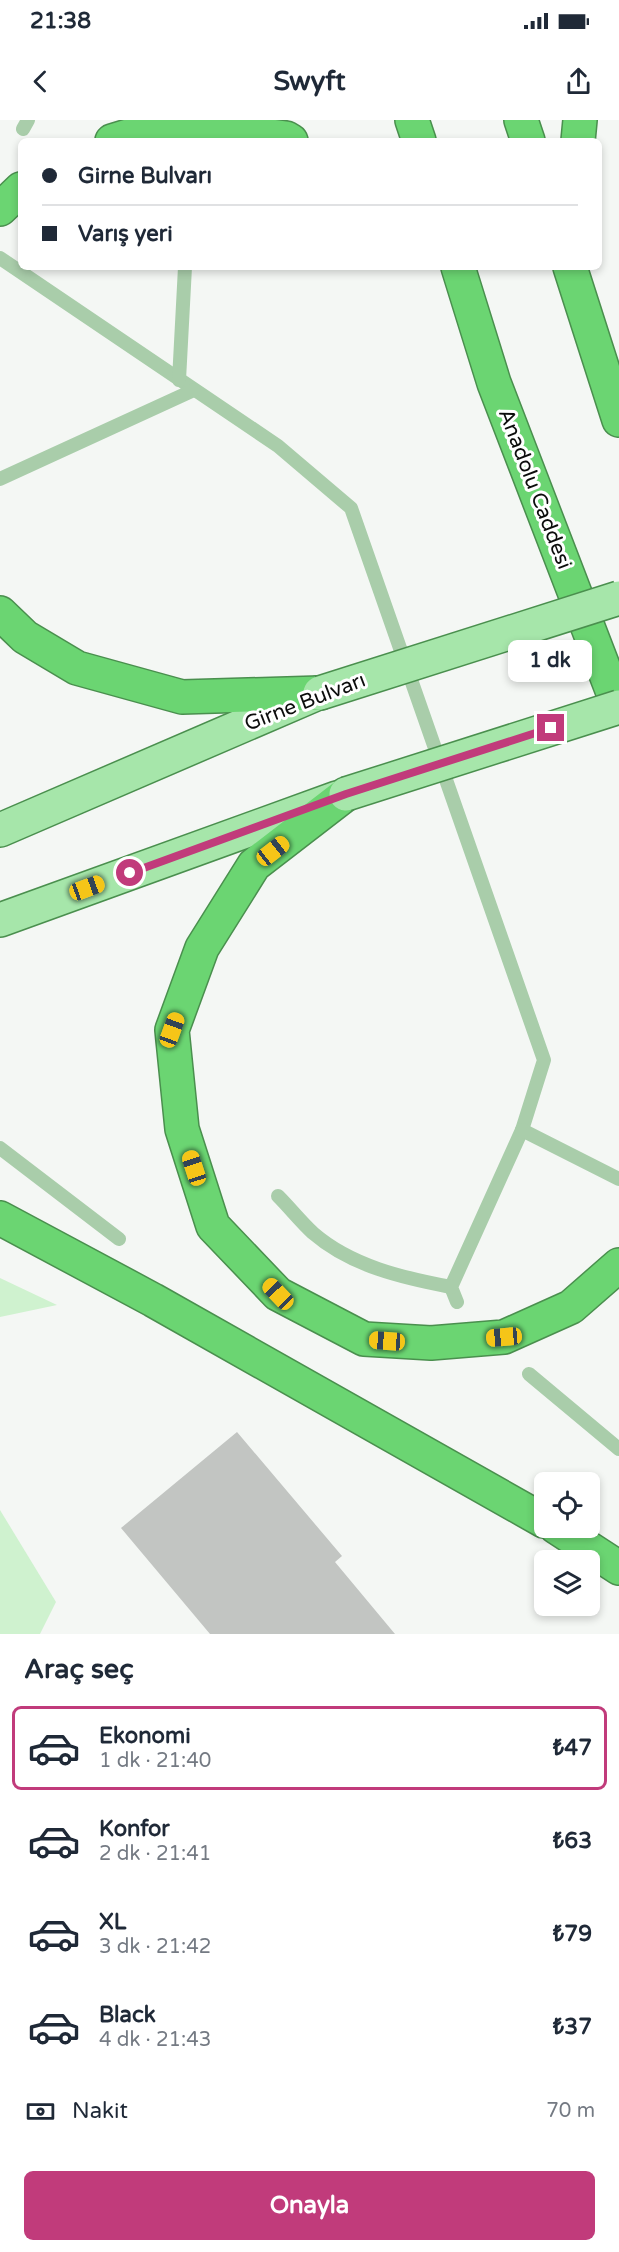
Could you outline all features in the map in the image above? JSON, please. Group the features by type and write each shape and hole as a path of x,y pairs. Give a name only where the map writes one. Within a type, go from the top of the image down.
{"highway":[{"path":"412,120 418,138"},
{"path":"521,120 527,138"},
{"path":"578,138 580,120"},
{"path":"122,138 141,132 194,126 286,138"},
{"path":"0,209 18,192"},
{"path":"437,270 451,291 495,383"},
{"name":"Anadolu Caddesi","path":"459,270 495,383 619,707"},
{"path":"571,270 619,420"},
{"path":"589,270 598,311 606,377"},
{"path":"0,613 25,637 77,668 182,697 320,693"},
{"path":"346,794 254,865 202,948 172,1030 182,1129 213,1226 278,1294 364,1339 431,1343 504,1337 572,1307 619,1265"},
{"path":"0,1218 153,1300 534,1515"},
{"path":"573,1538 619,1568"}],"main road":[{"name":"Girne Bulvarı","path":"0,831 320,693 619,598"},
{"path":"0,920 346,794 619,707"}],"green space":[{"path":"0,1278 57,1305 0,1317"},
{"path":"0,1510 56,1602 40,1634 0,1634"}],"building":[{"path":"237,1432 342,1556 335,1562 395,1634 210,1634 121,1528"}],"waterway":[{"path":"23,129 28,120"},
{"path":"0,258 278,446 351,508 544,1060 522,1130 451,1287 457,1302"},
{"path":"179,380 185,270"},
{"path":"0,479 194,390"},
{"path":"522,1130 619,1179"},
{"path":"0,1148 119,1239"},
{"path":"278,1196 313,1233 344,1254 396,1275 451,1287"},
{"path":"529,1374 619,1449"}],"route":[{"path":"130,873 346,794 551,728"}]}
